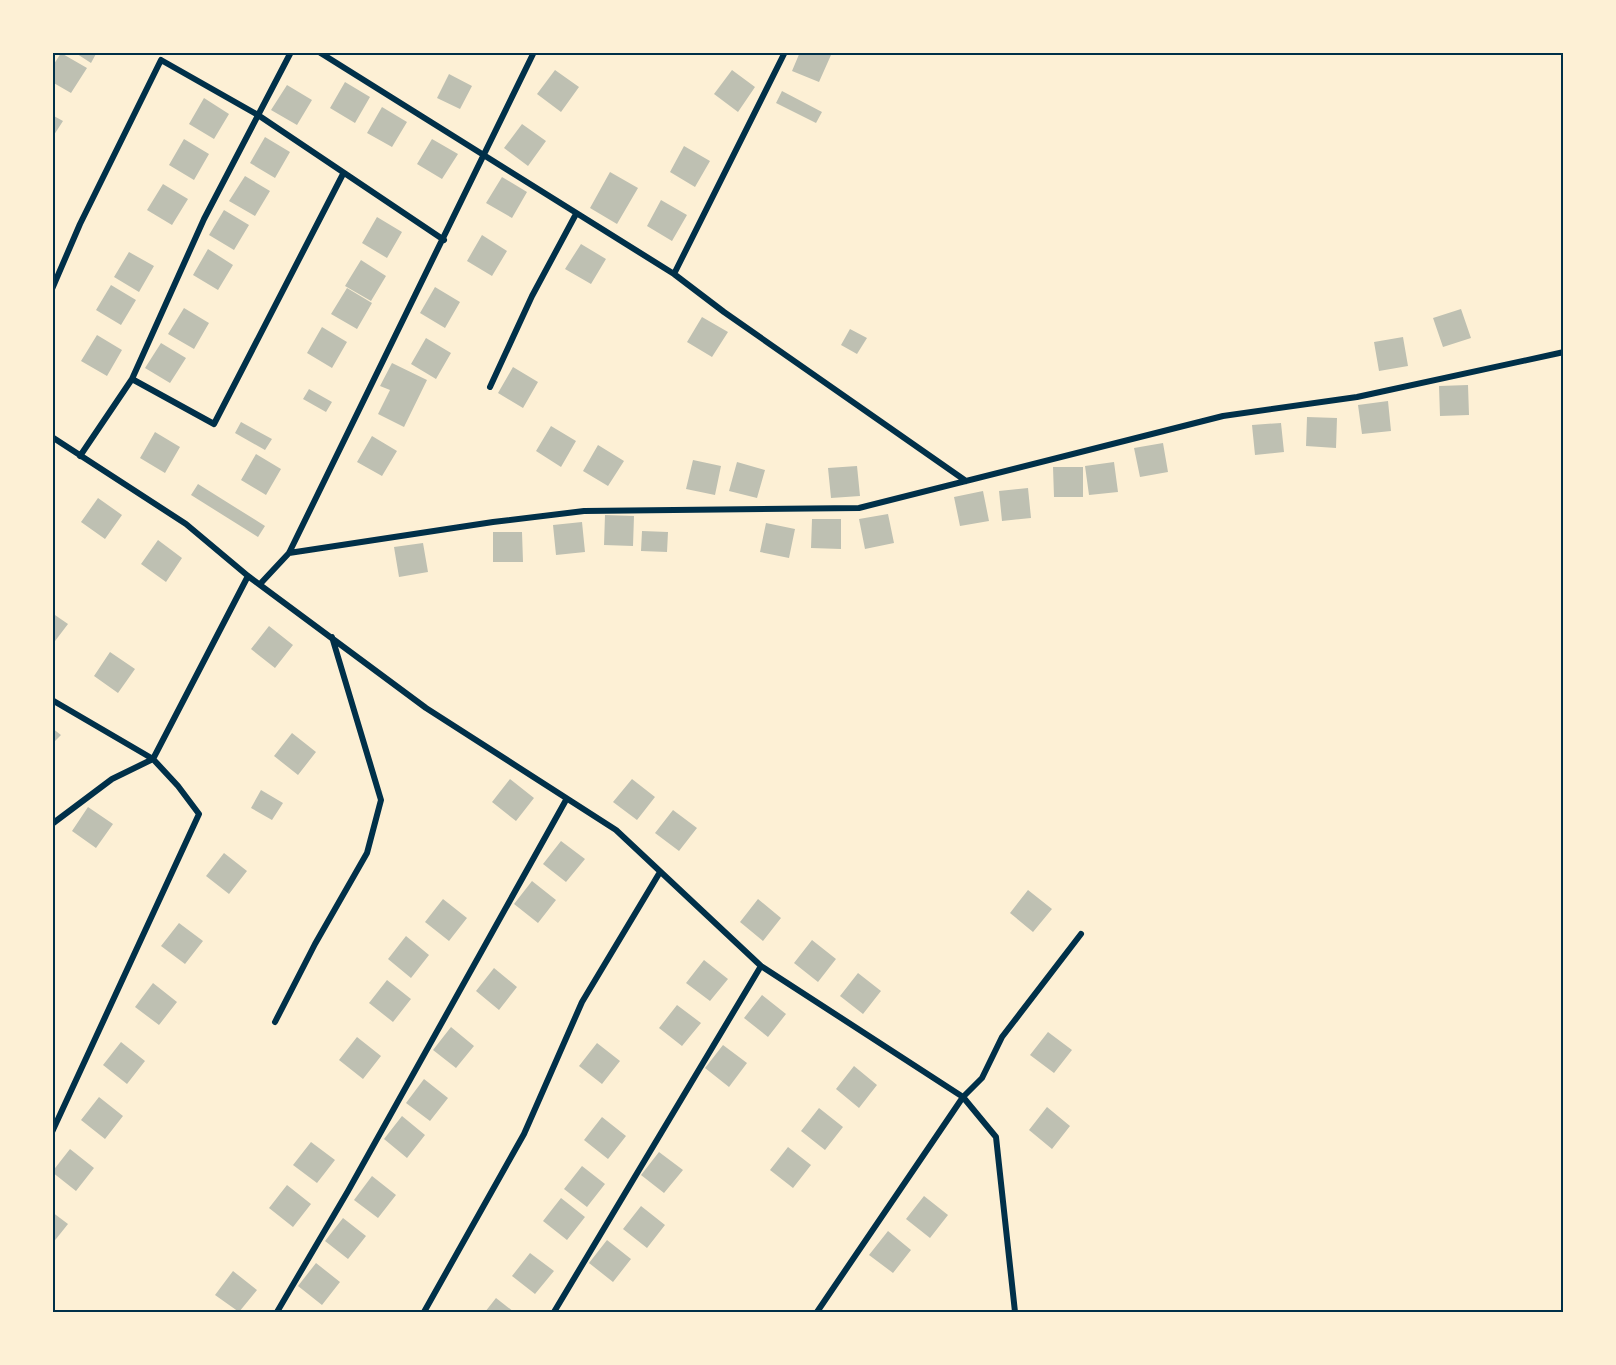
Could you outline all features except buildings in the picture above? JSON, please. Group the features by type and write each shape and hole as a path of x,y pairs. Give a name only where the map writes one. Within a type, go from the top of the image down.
{"street":[{"path":"80,456 132,379 204,219 291,52"},
{"path":"319,52 484,158 674,274 724,312 966,481"},
{"path":"261,583 289,553 534,52"},
{"path":"674,274 785,52"},
{"path":"52,289 80,224 161,60 258,115 444,240"},
{"path":"132,379 214,424 343,174"},
{"path":"490,387 532,296 576,214"},
{"path":"289,553 493,522 584,511 859,508 1223,416 1357,397 1563,352"},
{"path":"52,437 186,524 249,576 426,708 616,830 761,966 963,1096 996,1137 1015,1312"},
{"path":"52,824 112,778 153,759 249,576"},
{"path":"275,1022 315,944 367,853 381,800 331,637"},
{"path":"52,700 153,759 178,786 199,814 52,1132"},
{"path":"277,1312 348,1191 566,800"},
{"path":"424,1312 524,1134 582,1002 660,872"},
{"path":"816,1312 963,1096 982,1078 1002,1037 1081,934"},
{"path":"554,1312 761,966"}]}
